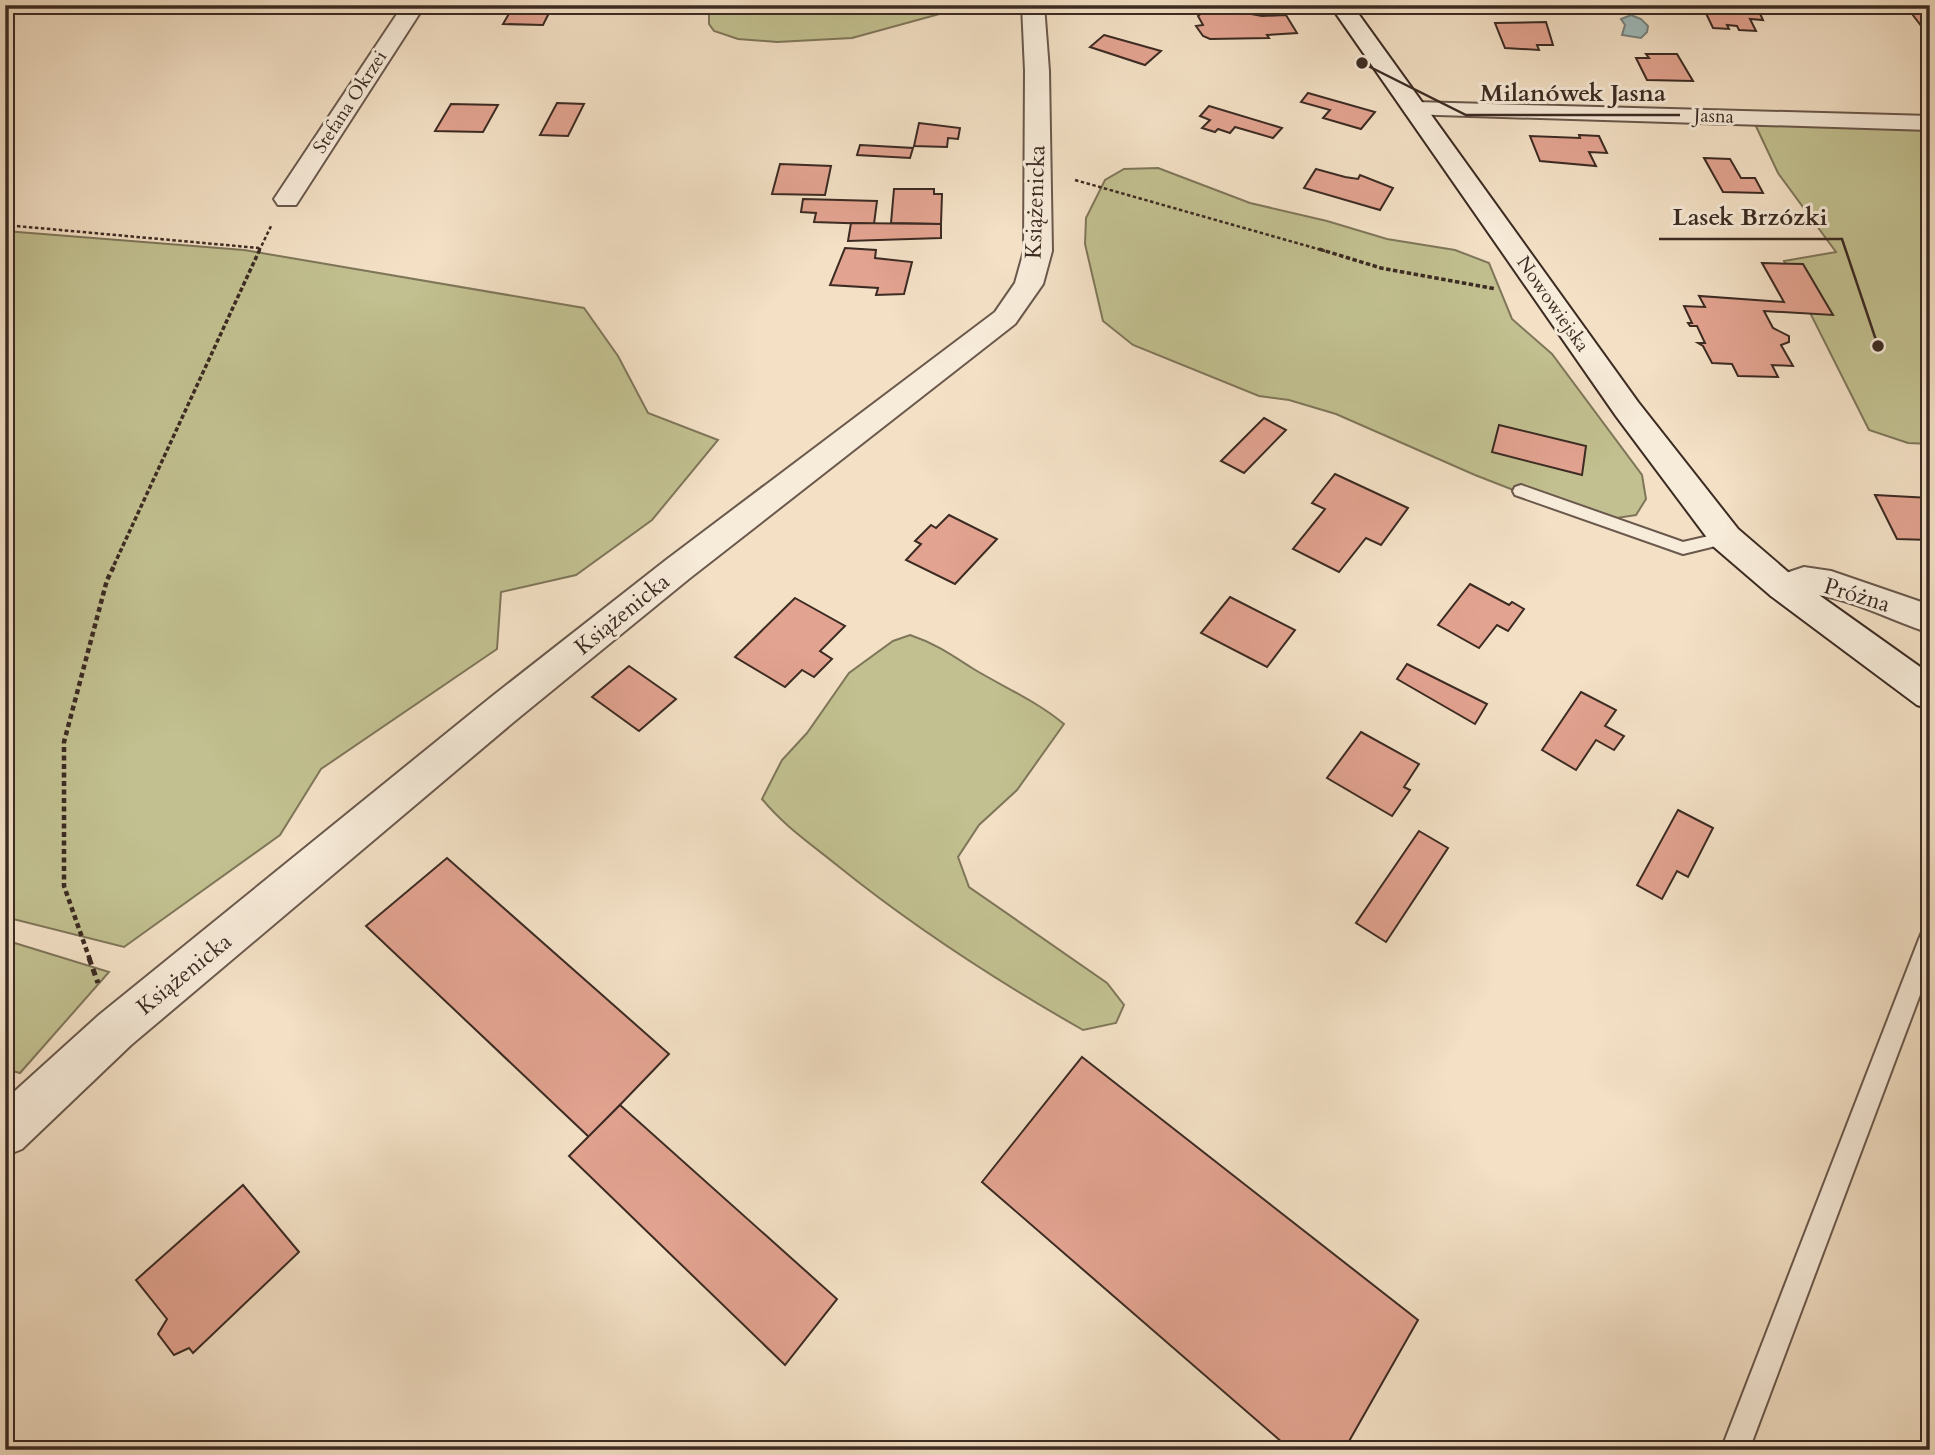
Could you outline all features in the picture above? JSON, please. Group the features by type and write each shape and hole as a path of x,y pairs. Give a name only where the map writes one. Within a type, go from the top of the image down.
{"street":[{"name":"Stefana Okrzei","path":"287,199 414,5"},
{"name":"Książenicka","path":"5,1132 115,1030 668,577 829,456 1005,318 1029,284 1038,251 1037,71 1033,5"},
{"name":"Nowowiejska","path":"1340,5 1627,409 1726,538 1783,587 1930,694"},
{"name":"Jasna","path":"1415,109 1930,123"},
{"name":"Próżna","path":"1783,587 1804,580 1831,584 1930,619"}],"lane":[{"path":"1521,491 1683,548 1726,538"},
{"path":"1735,1450 1930,939"}],"path":[{"path":"1037,170 1202,214 1381,268 1549,299"},
{"path":"115,1030 64,886 64,743 107,580 259,248 287,199"},
{"path":"5,225 259,248"}],"shaded area":[{"path":"716,5 1004,5 954,10 852,38 777,42 738,39 714,31 709,24 709,11"},
{"path":"1754,122 1930,128 1930,444 1908,443 1869,430 1784,261 1836,252 1778,173"},
{"path":"1158,168 1250,203 1327,221 1387,239 1455,250 1489,263 1512,319 1552,354 1642,475 1646,499 1636,515 1604,520 1552,505 1475,475 1336,414 1289,400 1259,396 1133,345 1103,321 1085,244 1086,218 1105,180 1124,169"},
{"path":"5,231 244,250 584,308 618,356 648,413 718,440 652,520 576,575 501,592 497,649 321,769 280,835 124,947 5,917"},
{"path":"910,635 942,649 1064,724 1017,790 979,825 958,857 969,887 1107,983 1124,1005 1116,1023 1083,1030 988,973 867,889 789,826 762,799 782,760 807,733 849,673 893,641"},
{"path":"5,940 109,972 20,1073 5,1069"}],"water":[{"path":"1631,15 1648,26 1647,32 1641,38 1622,35 1625,25 1621,19"}],"building":[{"path":"514,5 553,5 543,25 503,24"},
{"path":"1702,5 1756,5 1763,20 1750,19 1756,31 1739,30 1737,26 1727,25 1729,29 1713,28"},
{"path":"1855,5 1876,5 1880,11 1859,10"},
{"path":"1918,5 1930,5 1930,27 1922,27 1909,10 1922,11"},
{"path":"1244,9 1246,13 1262,16 1286,15 1297,33 1267,35 1269,38 1210,39 1203,36 1196,26 1203,25 1198,16 1203,12"},
{"path":"1546,22 1553,45 1537,45 1539,50 1505,48 1495,23"},
{"path":"1104,35 1161,51 1145,65 1090,47"},
{"path":"1646,54 1677,54 1693,81 1647,80 1636,58 1649,58"},
{"path":"1308,93 1375,112 1361,129 1323,118 1330,110 1301,102"},
{"path":"557,103 584,104 568,136 540,135"},
{"path":"451,104 498,105 483,132 435,131"},
{"path":"1209,106 1282,128 1273,138 1235,127 1230,133 1218,129 1215,132 1202,128 1210,120 1200,116"},
{"path":"919,123 960,128 958,139 948,138 947,147 914,146"},
{"path":"1579,135 1599,136 1607,153 1589,152 1596,166 1540,161 1530,136 1580,138"},
{"path":"860,145 913,148 910,158 857,155"},
{"path":"1704,158 1730,159 1741,178 1755,178 1763,193 1723,192"},
{"path":"780,164 831,166 825,195 772,194"},
{"path":"1316,169 1358,179 1360,175 1393,188 1380,210 1304,188"},
{"path":"894,189 934,189 934,194 942,194 941,224 891,223"},
{"path":"803,199 877,201 874,224 814,222 816,213 801,212"},
{"path":"851,223 941,224 941,238 848,241"},
{"path":"845,248 876,250 875,258 912,262 904,294 876,295 878,288 830,285"},
{"path":"1762,263 1803,264 1833,315 1764,311 1773,328 1789,336 1789,342 1781,345 1793,366 1772,365 1778,377 1738,376 1732,364 1712,363 1703,346 1698,343 1705,343 1697,326 1690,326 1688,323 1692,323 1684,306 1705,307 1699,296 1784,302"},
{"path":"1264,418 1286,430 1244,473 1221,461"},
{"path":"1499,425 1586,446 1582,475 1492,452"},
{"path":"1335,474 1408,508 1381,545 1366,538 1339,572 1293,549 1325,509 1312,503"},
{"path":"1875,495 1930,498 1930,540 1897,539"},
{"path":"949,515 997,539 955,584 906,560 921,544 915,541 931,525 936,528"},
{"path":"1470,584 1509,605 1512,602 1524,609 1508,631 1497,625 1479,648 1438,625"},
{"path":"1230,597 1295,630 1267,667 1201,633"},
{"path":"795,598 845,626 820,651 832,659 814,677 802,670 785,687 735,657"},
{"path":"1407,664 1487,704 1475,724 1397,679"},
{"path":"629,666 676,699 639,731 592,697"},
{"path":"1581,692 1616,710 1605,726 1624,736 1614,750 1596,740 1576,770 1542,750"},
{"path":"1361,732 1419,764 1404,787 1410,790 1392,816 1327,778"},
{"path":"1678,810 1713,828 1688,877 1677,871 1662,899 1637,885"},
{"path":"1419,831 1448,848 1386,942 1356,923"},
{"path":"447,858 669,1054 589,1137 366,926"},
{"path":"1082,1057 1418,1320 1344,1450 1291,1450 982,1182"},
{"path":"620,1105 837,1299 785,1365 569,1156"},
{"path":"243,1185 299,1252 193,1353 189,1348 174,1355 158,1334 167,1319 136,1280"}],"place":[{"name":"Milanówek Jasna","path":"1362,63"},
{"name":"Lasek Brzózki","path":"1878,346"}]}
